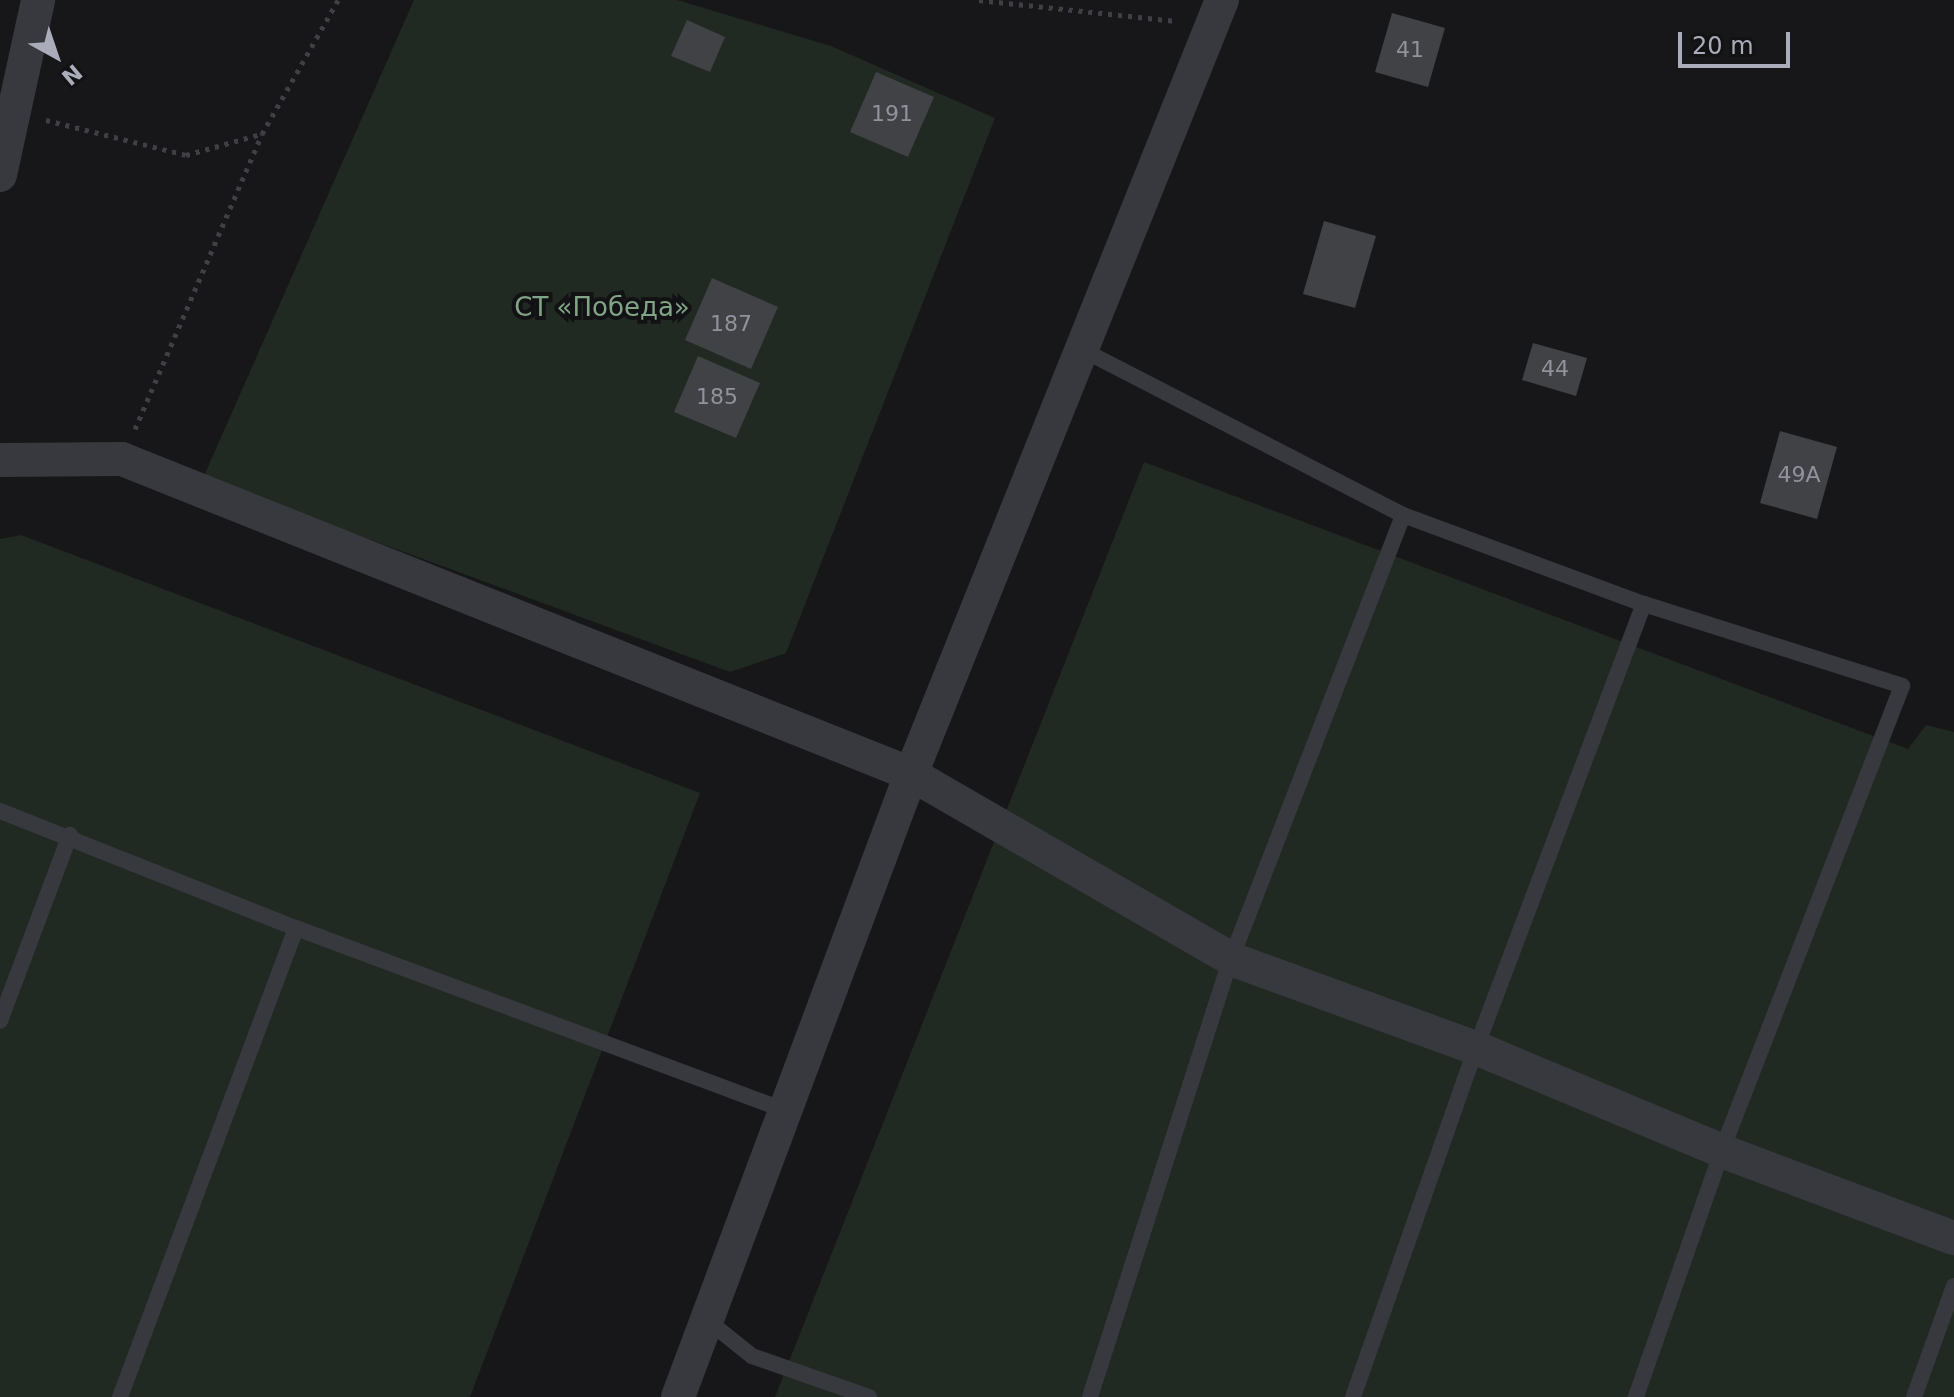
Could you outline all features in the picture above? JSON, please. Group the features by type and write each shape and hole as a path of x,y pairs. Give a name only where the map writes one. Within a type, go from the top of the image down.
{"street":[{"path":"0,175 17,112 38,0"},
{"path":"678,1397 911,774 1085,351 1218,13"},
{"path":"0,460 122,459 911,774 1231,959 1476,1048 1722,1151 1954,1238"}],"lane":[{"path":"1085,351 1403,515 1644,604 1902,686 1722,1151 1636,1397"},
{"path":"1090,1397 1231,959 1403,515"},
{"path":"1353,1397 1476,1048 1644,604"},
{"path":"0,811 70,835 296,928 787,1111"},
{"path":"0,1021 70,835"},
{"path":"120,1397 296,928"},
{"path":"1914,1397 1954,1286"},
{"path":"707,1320 752,1356 869,1397"}],"path":[{"path":"122,459 262,134 338,0"},
{"path":"979,0 1218,13"},
{"path":"17,112 186,155 262,134"}],"green space":[{"name":"СТ «Победа»","path":"414,0 677,0 831,46 995,118 786,653 730,672 203,478"},
{"path":"1144,462 1908,749 1926,725 1954,732 1954,1397 775,1397"},
{"path":"21,535 700,793 470,1397 0,1397 0,539"}],"building":[{"path":"1392,13 1445,28 1428,87 1375,72"},
{"path":"687,20 725,37 710,72 671,56"},
{"path":"876,72 934,97 908,157 850,132"},
{"path":"1324,221 1376,236 1355,308 1303,294"},
{"path":"712,278 778,307 751,369 685,340"},
{"path":"1533,343 1587,358 1576,396 1522,380"},
{"path":"698,356 760,383 736,438 674,412"},
{"path":"1780,431 1837,447 1817,519 1760,503"}]}
